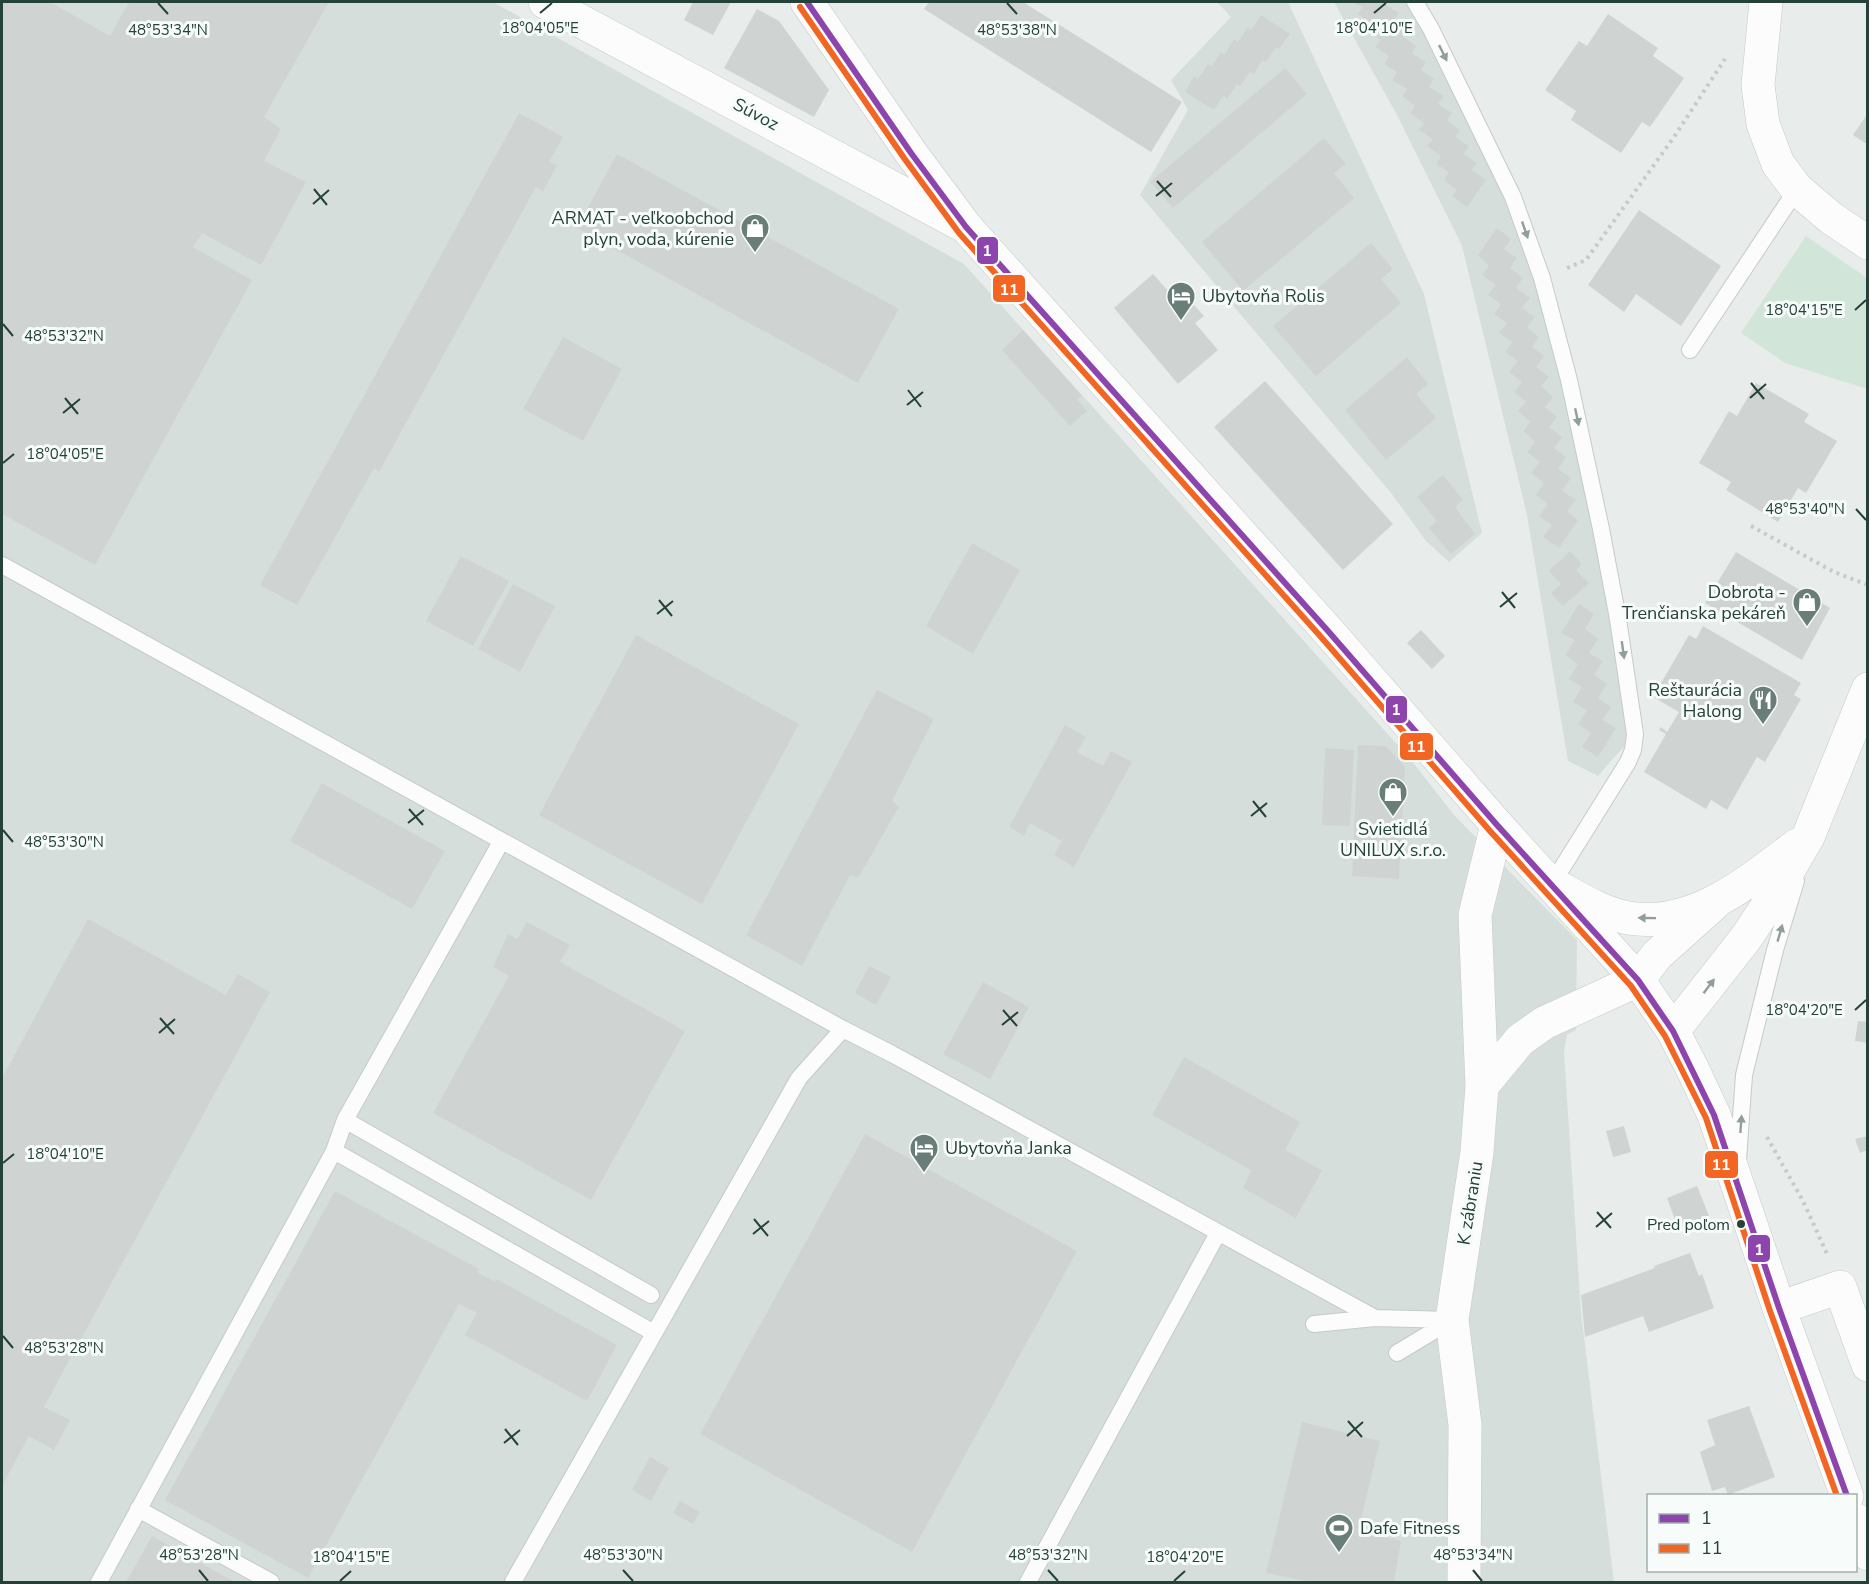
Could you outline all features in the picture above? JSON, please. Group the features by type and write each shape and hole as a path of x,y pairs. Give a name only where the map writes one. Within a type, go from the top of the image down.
{"street":[{"name":"Súvoz","path":"545,2 966,227"},
{"path":"807,2 911,153 966,227 1336,639 1497,825 1638,980 1672,1031 1714,1115 1779,1308 1846,1494"},
{"path":"1766,2 1758,85 1763,124 1778,164 1797,189 1831,218 1868,243"},
{"path":"1672,1031 1746,938 1808,837 1868,689"},
{"name":"K zábraniu","path":"1464,1582 1465,1425 1452,1320 1477,1152 1482,1086 1475,915 1497,825"},
{"path":"1482,1086 1520,1040 1544,1023 1638,980 1657,955 1714,904 1808,837"},
{"path":"1552,884 1600,909 1629,918 1658,918 1714,904"},
{"path":"1779,1308 1840,1287 1868,1365"},
{"path":"1857,1523 1868,1554"}],"lane":[{"path":"1415,2 1431,29 1513,197 1542,279 1569,380 1618,619 1635,734 1633,750 1628,762 1552,884"},
{"path":"1690,350 1797,189"},
{"path":"2,565 501,842 1375,1318"},
{"path":"1737,1182 1744,1075 1808,837"},
{"path":"99,1582 334,1151 345,1120 501,842"},
{"path":"513,1582 799,1078 843,1029"},
{"path":"345,1120 651,1295"},
{"path":"334,1151 654,1333"},
{"path":"1028,1582 1218,1233"},
{"path":"1314,1324 1375,1318 1452,1320"},
{"path":"1397,1353 1452,1320"},
{"path":"138,1509 271,1582"}],"path":[{"path":"1542,279 1586,260 1674,137 1730,51"},
{"path":"1751,526 1834,572 1868,585"},
{"path":"1765,1134 1803,1201 1840,1287"}],"shaded area":[{"path":"2,2 493,2 964,264 1412,761 1454,815 1577,940 1576,1030 1567,1035 1564,1052 1581,1312 1614,1582 2,1582"},
{"path":"1217,2 1288,2 1424,294 1482,533 1449,562 1426,541 1391,493 1140,195 1188,110 1171,80 1231,17"},
{"path":"1334,2 1415,2 1542,278 1635,734 1598,776 1568,761 1527,515 1462,246 1397,115"}],"green space":[{"path":"1806,236 1867,278 1867,389 1785,363 1741,333"}],"building":[{"path":"2,2 50,2 110,36 129,2 329,2 264,117 281,129 264,161 306,182 261,265 202,233 193,247 252,280 95,565 2,514"},
{"path":"693,2 731,2 713,35 684,20"},
{"path":"929,2 1023,2 1182,102 1151,152 924,9"},
{"path":"1352,2 1386,2 1384,4 1399,13 1394,20 1408,29 1403,36 1416,46 1412,53 1426,62 1421,70 1434,79 1429,87 1444,96 1438,104 1452,113 1447,120 1460,130 1455,137 1469,146 1464,154 1477,163 1472,170 1486,180 1467,207 1452,196 1457,190 1444,180 1449,172 1436,164 1441,156 1427,146 1433,139 1419,130 1424,123 1410,113 1415,106 1402,96 1407,89 1392,80 1397,72 1384,64 1389,56 1375,47 1381,40 1367,30 1371,23 1358,14 1362,7"},
{"path":"757,9 779,21 829,90 814,117 724,68"},
{"path":"1608,14 1658,48 1653,56 1684,78 1650,127 1642,122 1621,153 1571,120 1576,111 1545,90 1579,41 1587,46"},
{"path":"1261,15 1290,34 1279,49 1276,47 1266,62 1262,60 1254,74 1250,72 1240,86 1237,84 1227,99 1223,96 1214,110 1185,92 1194,76 1198,79 1208,64 1212,66 1221,52 1225,54 1234,39 1238,42 1248,27 1251,30"},
{"path":"1285,68 1307,94 1173,208 1150,182"},
{"path":"519,113 563,137 549,162 557,165 543,191 536,187 379,472 374,468 297,605 260,585"},
{"path":"1868,113 1868,145 1853,135"},
{"path":"1324,138 1346,164 1334,173 1354,198 1243,291 1202,242"},
{"path":"617,154 899,309 858,383 577,228"},
{"path":"1639,210 1721,266 1681,326 1636,294 1624,312 1588,285"},
{"path":"1497,228 1511,239 1504,249 1517,258 1510,268 1523,278 1516,288 1530,298 1522,308 1535,317 1527,327 1539,337 1532,347 1544,356 1536,367 1549,377 1541,386 1553,397 1545,407 1557,417 1549,427 1562,437 1554,448 1566,457 1558,469 1571,478 1562,491 1576,500 1567,511 1578,520 1559,548 1543,537 1552,525 1539,516 1548,504 1536,495 1544,483 1531,473 1540,462 1527,452 1535,442 1524,431 1530,421 1518,411 1526,402 1514,392 1522,382 1509,372 1518,361 1505,352 1512,342 1499,333 1507,323 1494,314 1501,304 1488,295 1496,285 1482,275 1489,266 1478,255"},
{"path":"1371,243 1393,269 1381,279 1401,303 1316,376 1273,326"},
{"path":"1153,274 1187,312 1194,305 1204,316 1195,323 1218,350 1178,384 1114,308"},
{"path":"1023,330 1082,396 1077,400 1087,411 1070,426 1002,350"},
{"path":"563,337 622,369 583,441 523,409"},
{"path":"1407,357 1428,384 1416,394 1436,418 1386,460 1345,410"},
{"path":"1265,381 1393,524 1343,570 1214,427"},
{"path":"1756,383 1809,414 1804,422 1837,441 1806,493 1798,488 1778,522 1726,490 1731,482 1699,463 1729,411 1737,416"},
{"path":"1443,475 1463,500 1455,507 1475,534 1451,554 1429,528 1437,521 1417,497"},
{"path":"972,543 1020,570 973,654 926,626"},
{"path":"1570,551 1582,564 1576,570 1589,583 1563,606 1551,593 1561,584 1549,571"},
{"path":"1736,552 1830,608 1802,660 1705,603"},
{"path":"461,556 509,581 473,646 426,621"},
{"path":"513,584 555,606 520,672 478,649"},
{"path":"1579,604 1594,614 1585,629 1598,639 1589,653 1603,661 1594,675 1607,684 1598,698 1611,707 1602,720 1616,728 1598,757 1582,747 1591,733 1578,724 1587,710 1573,702 1582,687 1569,679 1578,664 1565,655 1575,640 1561,633"},
{"path":"1703,626 1801,683 1794,695 1801,699 1765,762 1757,757 1727,810 1711,800 1706,809 1644,772 1666,734 1659,730 1661,727 1667,732 1679,712 1653,697 1689,635 1696,639"},
{"path":"1421,630 1445,656 1432,669 1407,643"},
{"path":"636,635 799,724 702,904 539,815"},
{"path":"877,690 934,719 892,801 899,807 858,878 850,875 802,966 746,935"},
{"path":"1065,725 1086,737 1077,752 1103,766 1111,751 1132,762 1074,867 1054,855 1062,841 1030,823 1024,836 1009,827"},
{"path":"1358,745 1386,746 1405,767 1399,879 1352,876"},
{"path":"1325,748 1354,750 1350,826 1322,825"},
{"path":"322,783 445,851 412,909 290,841"},
{"path":"88,919 226,995 238,974 270,992 44,1407 70,1420 54,1450 29,1436 2,1486 2,1078"},
{"path":"527,922 570,945 560,962 685,1031 591,1200 433,1113 509,976 493,967 508,934 517,939"},
{"path":"869,966 891,977 876,1005 855,993"},
{"path":"983,982 1029,1007 990,1079 943,1054"},
{"path":"1858,1021 1868,1022 1868,1043 1855,1041"},
{"path":"1184,1057 1300,1122 1285,1150 1322,1170 1296,1218 1243,1188 1251,1170 1152,1115"},
{"path":"1624,1126 1631,1152 1613,1157 1606,1131"},
{"path":"865,1134 1077,1251 912,1552 700,1434"},
{"path":"1868,1136 1868,1150 1860,1153 1855,1139"},
{"path":"1697,1186 1709,1216 1678,1228 1667,1198"},
{"path":"335,1191 479,1269 477,1272 495,1282 496,1279 617,1345 587,1401 465,1335 477,1313 459,1304 308,1578 165,1500"},
{"path":"1690,1253 1699,1276 1702,1274 1714,1308 1649,1332 1643,1316 1585,1337 1581,1295"},
{"path":"1749,1406 1775,1477 1731,1494 1728,1494 1725,1487 1712,1491 1700,1452 1715,1445 1707,1420"},
{"path":"1302,1422 1380,1441 1358,1531 1401,1541 1394,1582 1310,1582 1266,1573"},
{"path":"650,1457 669,1468 651,1501 632,1490"},
{"path":"680,1501 700,1512 693,1524 673,1513"},
{"path":"152,1536 235,1582 126,1582"}],"transit line":[{"name":"1","path":"807,2 911,153 966,227 1328,631 1497,825 1638,980 1673,1031 1714,1115 1779,1308 1846,1494"},
{"name":"11","path":"800,7 904,158 959,233 1321,637 1490,831 1631,986 1665,1036 1706,1118 1770,1311 1836,1494"}],"place":[{"name":"ARMAT - veľkoobchod plyn, voda, kúrenie","path":"755,254"},
{"name":"Ubytovňa Rolis","path":"1181,322"},
{"name":"Dobrota - Trenčianska pekáreň","path":"1807,628"},
{"name":"Reštaurácia Halong","path":"1763,726"},
{"name":"Svietidlá UNILUX s.r.o.","path":"1393,818"},
{"name":"Ubytovňa Janka","path":"924,1174"},
{"name":"Pred poľom","path":"1741,1224"},
{"name":"Dafe Fitness","path":"1339,1554"}]}
